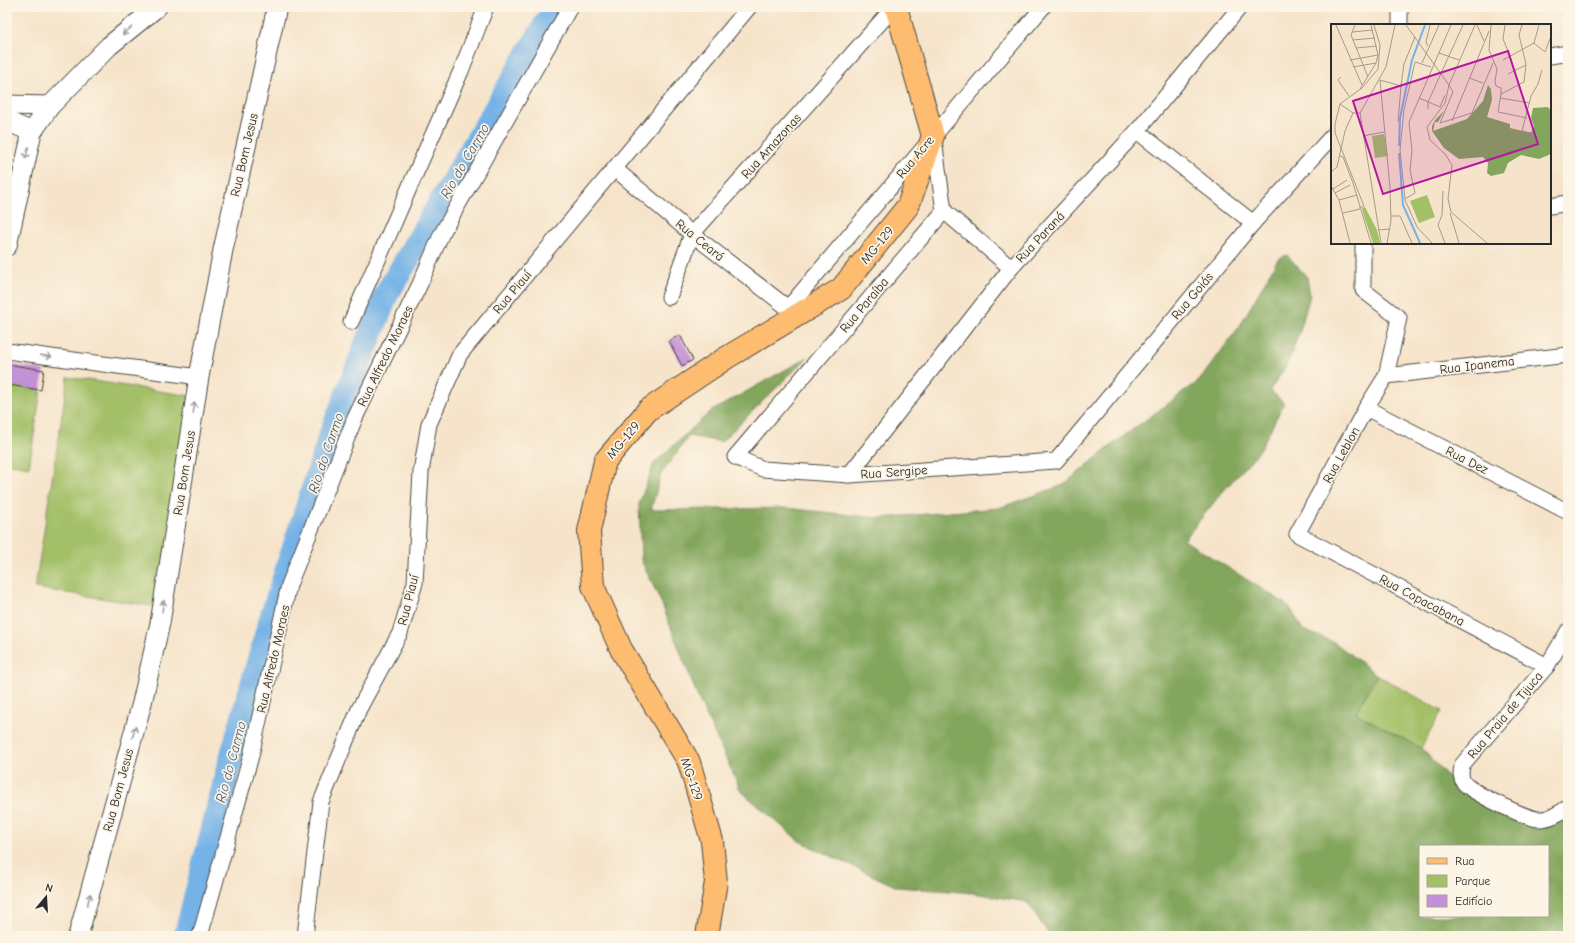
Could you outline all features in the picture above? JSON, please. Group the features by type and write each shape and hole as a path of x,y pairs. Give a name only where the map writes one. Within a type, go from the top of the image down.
{"main road":[{"path":"895,7 933,136"},
{"name":"MG-129","path":"707,936 716,882 712,841 689,762 620,649 593,586 589,531 605,461 648,410 726,358 841,289 908,206 933,136"}],"street":[{"path":"7,246 32,132 50,106 109,46 157,7"},
{"name":"Rua Bom Jesus","path":"78,936 142,703 160,623 199,377 223,250 277,7"},
{"path":"351,322 461,71 486,7"},
{"name":"Rua Alfredo Moraes","path":"200,936 251,756 290,585 355,418 420,284 441,235 570,7"},
{"name":"Rua Piauí","path":"305,936 321,802 359,708 400,634 415,583 421,472 429,424 460,354 749,7"},
{"name":"Rua Amazonas","path":"669,297 692,234 895,7"},
{"name":"Rua Acre","path":"788,308 1043,7"},
{"name":"Rua Paraná","path":"849,475 1011,268 1137,131 1240,7"},
{"path":"1400,7 1400,24"},
{"path":"1551,56 1568,53"},
{"path":"7,105 50,106"},
{"path":"7,121 32,132"},
{"path":"1137,131 1253,223"},
{"path":"933,136 944,211 1011,268"},
{"name":"Rua Goiás","path":"1056,461 1253,223 1331,137"},
{"name":"Rua Ceará","path":"615,169 692,234 788,308"},
{"path":"1551,206 1568,203"},
{"name":"Rua Paraíba","path":"735,457 944,211"},
{"name":"Rua Leblon","path":"1298,534 1366,408 1386,376 1399,318 1363,290 1363,244"},
{"path":"7,351 199,377"},
{"name":"Rua Ipanema","path":"1386,376 1568,355"},
{"name":"Rua Dez","path":"1366,408 1568,512"},
{"name":"Rua Sergipe","path":"735,457 763,470 849,475 1056,461"},
{"name":"Rua Copacabana","path":"1298,534 1547,666"},
{"name":"Rua Praia de Tijuca","path":"1568,631 1547,666 1462,765 1460,775 1465,784 1474,790 1514,812 1530,817 1540,819 1556,815 1568,807"}],"green space":[{"path":"1287,255 1307,277 1310,295 1300,331 1287,365 1270,390 1284,403 1260,450 1219,496 1184,540 1289,606 1303,630 1334,642 1377,675 1356,713 1421,748 1459,788 1543,826 1568,810 1568,936 1050,936 1027,902 973,893 897,887 799,841 741,791 699,700 661,602 641,560 639,504 654,463 710,412 808,357 721,442 689,436 661,474 651,510 786,508 878,518 999,508 1063,485 1118,440 1199,381 1239,327 1278,259"},
{"path":"68,377 191,396 158,607 35,588"},
{"path":"7,385 41,390 29,467 7,463"},
{"path":"1377,675 1442,711 1421,748 1356,713"}],"building":[{"path":"680,335 693,360 682,366 669,341"},
{"path":"7,364 44,370 41,390 7,385"}],"waterway":[{"name":"Rio do Carmo","path":"186,936 228,771 270,623 330,438 386,295 556,7"}]}
